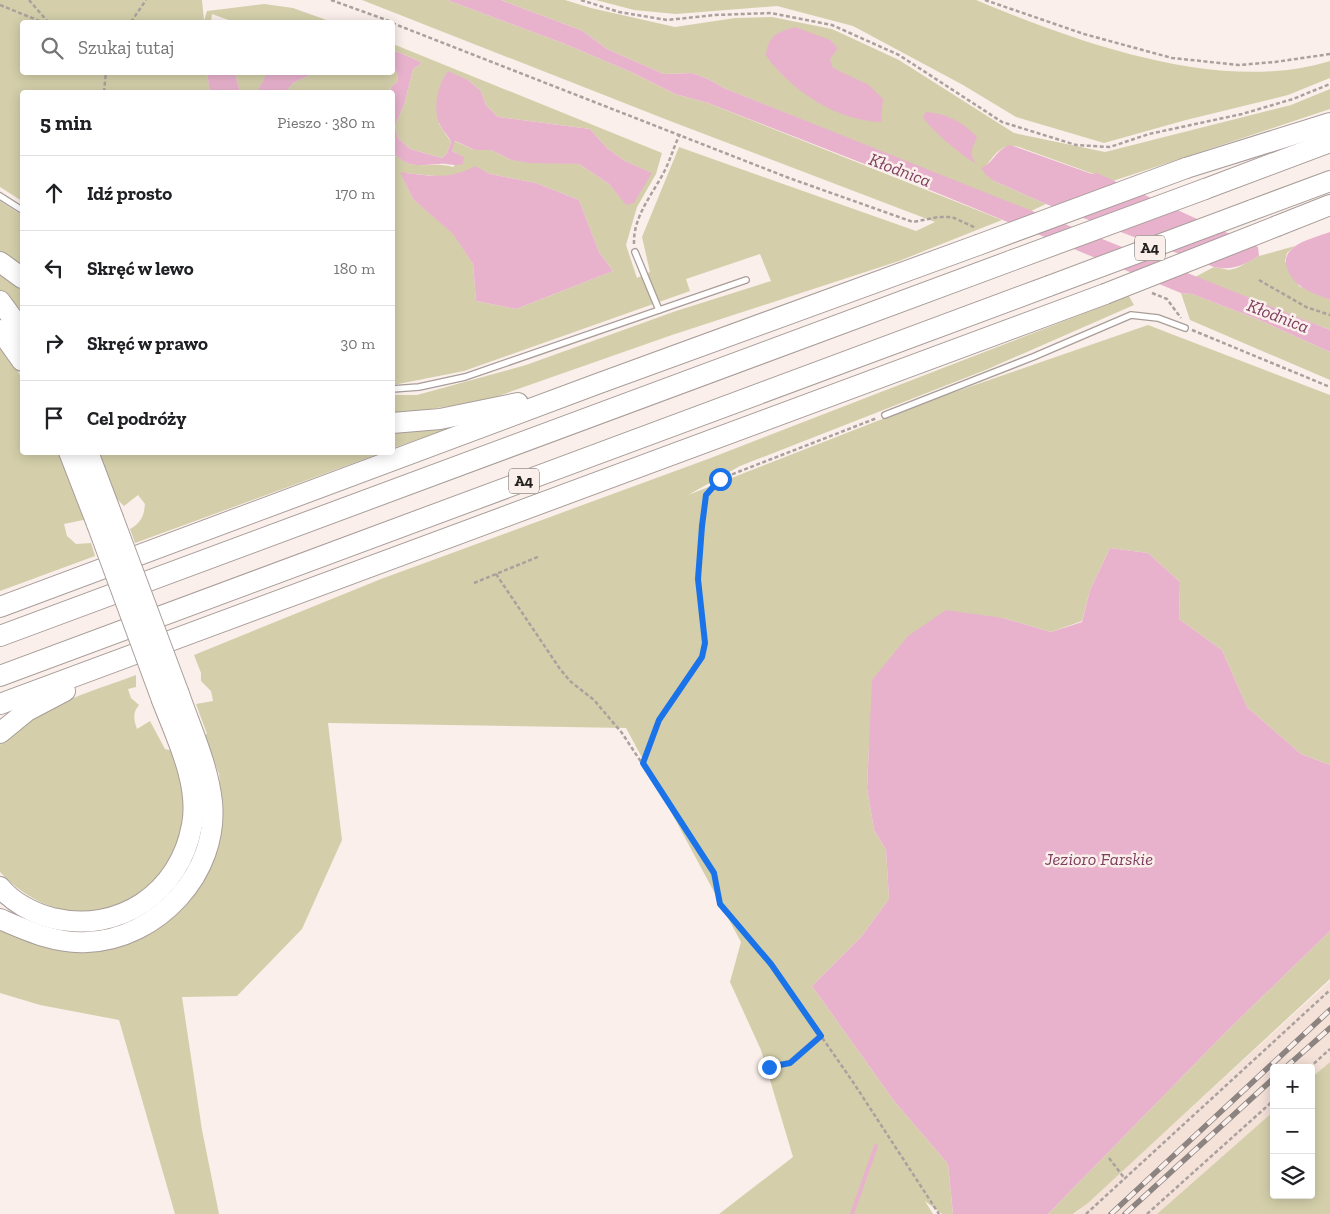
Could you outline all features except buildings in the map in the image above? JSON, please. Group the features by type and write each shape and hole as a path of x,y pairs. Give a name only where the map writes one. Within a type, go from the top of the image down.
{"highway":[{"path":"0,607 597,384 1186,168 1330,123"},
{"name":"A4","path":"0,636 1330,142"},
{"name":"A4","path":"0,676 1330,181"},
{"path":"0,704 1105,294 1330,205"},
{"path":"0,262 20,277"},
{"path":"0,301 20,328"},
{"path":"0,330 20,358"},
{"path":"395,423 478,413 597,384"},
{"path":"71,455 105,521"},
{"path":"0,919 45,937 64,941 86,942 106,940 146,925 178,898 192,882 209,844 212,803 202,760 171,697 105,521 89,455"},
{"path":"0,733 27,711 130,656"},
{"path":"0,887 17,902 44,916 83,922 101,920 122,914 138,906 165,884 182,857 193,822 192,798 171,697"}],"lane":[{"path":"0,196 20,209"},
{"path":"635,252 660,310"},
{"path":"395,389 418,387 465,377 746,280"},
{"path":"885,415 1033,357 1131,315 1158,318 1185,328"}],"path":[{"path":"29,0 46,20"},
{"path":"133,20 146,0"},
{"path":"331,0 384,20"},
{"path":"581,0 619,12 667,20 715,15 771,13 832,26 900,55 1002,122 1076,145 1110,147 1149,134 1250,111 1293,99 1330,84"},
{"path":"985,0 1084,34 1172,58 1239,65 1330,54"},
{"path":"0,5 37,20"},
{"path":"395,24 789,178 913,222"},
{"path":"104,90 106,75"},
{"path":"635,252 634,233 639,215 666,168 680,134"},
{"path":"1259,280 1306,306 1330,315"},
{"path":"1185,328 1330,387"},
{"path":"643,763 659,720 702,657 705,643 698,579 706,495 711,487 720,479 885,415"},
{"path":"474,583 540,556"},
{"path":"496,574 560,669 570,681 594,700 622,733 643,763 714,873 720,904 771,964 821,1036 938,1214"},
{"path":"1086,1214 1330,990"},
{"path":"769,1067 790,1063 821,1036"},
{"path":"1313,1064 1330,1049"},
{"path":"1147,1214 1270,1104"},
{"path":"1109,1158 1125,1179"}],"shaded area":[{"path":"0,0 202,0 204,20 20,20 20,75 207,75 210,90 20,90 20,200 0,187"},
{"path":"362,0 447,0 565,44 631,72 675,94 708,103 1002,220 899,261 672,335 487,400 395,415 395,395 417,395 526,365 676,311 771,281 760,254 686,279 690,291 464,371 395,385 395,154 400,159 414,165 444,165 453,167 463,157 452,151 454,141 475,150 491,150 511,160 579,164 609,184 626,204 651,173 625,161 608,149 590,129 498,117 486,105 481,91 468,80 439,124 451,142 447,153 442,158 410,149 398,138 395,126 405,102 413,69 421,64 419,61 395,51 395,45 662,153 656,174 637,207 626,245 637,278 650,272 642,237 679,147 916,231 935,222 670,121","holes":["475,167 490,174 536,183 579,200 599,252 613,271 516,309 476,301 473,264 454,234 413,199 401,173 447,176 465,172"]},
{"path":"501,0 565,0 591,8 675,27 735,18 772,17 832,29 899,60 1014,133 1105,152 1291,105 1330,89 1330,109 1113,181 1019,147 1008,146 996,153 986,166 994,181 1046,204 1029,212 724,88 708,79 692,73 664,74 607,49 583,31"},
{"path":"596,0 976,0 1059,32 1104,47 1150,59 1197,68 1243,72 1288,70 1330,61 1330,78 1288,95 1186,120 1104,143 1016,117 963,85 853,26 777,6 676,14 634,10"},
{"path":"264,4 293,8 326,20 228,20 212,14 211,20 204,20 207,11"},
{"path":"395,71 398,81 390,90 288,90 293,83 310,75 395,75"},
{"path":"236,75 267,75 258,90 239,90"},
{"path":"0,201 20,214 20,266 0,251"},
{"path":"1295,246 1287,253 1285,261 1299,286 1330,300 1330,330 1195,277 1214,267 1229,270 1237,268 1259,256"},
{"path":"0,272 20,287 20,314 0,290"},
{"path":"1181,293 1192,294 1257,319 1330,352 1330,380 1190,320"},
{"path":"1129,296 1134,305 988,369 740,466 688,495 926,402 1148,325 1330,395 1330,765 1301,754 1247,707 1222,650 1179,619 1180,582 1148,553 1110,548 1090,590 1082,621 1051,632 1003,618 869,745 867,788 874,830 886,850 889,899 861,937 812,986 894,1101 948,1164 953,1214 942,1214 925,1201 933,1214 719,1214 793,1157 761,1050 730,982 741,942 626,728 328,723 342,840 302,929 237,996 182,997 202,1130 219,1214 175,1214 119,1020 40,1005 0,993 0,928 82,951 130,943 164,923 196,891 214,857 223,816 219,774 204,735 207,734 196,704 213,701 211,691 201,681 201,673 194,655 381,579 708,459"},
{"path":"0,344 20,375 20,455 62,455 88,519 64,524 67,536 76,544 91,543 95,556 0,591"},
{"path":"454,427 395,447 395,428"},
{"path":"98,455 376,455 135,543 130,529 141,519 145,504 138,495 124,506 114,496"},
{"path":"136,675 136,687 128,689 131,698 139,705 134,717 137,729 150,721 165,749 173,751 182,779 184,806 178,845 162,874 144,890 126,902 107,909 88,912 69,911 50,906 32,898 0,872 0,745 11,733 43,712 83,694"},
{"path":"1330,931 1330,979 1088,1203 1073,1214 1048,1214 1228,1030"},
{"path":"1330,981 1330,1062 1315,1075 1315,1064 1270,1064 1270,1115 1157,1214 1075,1214"},
{"path":"1330,1062 1330,1214 1157,1214 1270,1115 1270,1199 1315,1199 1315,1075"}],"water":[{"name":"Kłodnica","path":"447,0 501,0 583,31 607,49 664,74 692,73 708,79 724,88 1330,330 1330,352 1257,319 1192,294 1181,293 903,179 708,103 675,94 631,72 565,44"},
{"path":"795,27 830,40 838,48 830,59 833,68 869,85 883,99 881,122 864,120 832,110 802,92 777,69 766,56 769,43 778,33"},
{"path":"395,51 419,61 421,64 413,69 405,102 395,126 395,90 390,90 398,81 395,71"},
{"path":"448,71 468,80 481,91 486,105 498,117 590,129 608,149 625,161 652,173 634,203 626,205 609,184 579,164 530,163 511,160 491,150 475,150 455,141 452,151 464,157 463,164 414,165 395,154 395,126 398,138 410,149 442,158 447,153 451,142 440,125 436,104 441,83"},
{"path":"207,75 236,75 239,90 210,90"},
{"path":"266,75 310,75 293,83 288,90 258,90"},
{"path":"926,112 954,119 977,137 972,153 976,163 956,150 926,122 923,117"},
{"path":"1010,145 1092,174 1097,173 1258,247 1259,256 1238,266 1227,268 1214,267 1046,204 994,181 981,168 989,163 1001,150"},
{"path":"475,166 490,174 536,183 579,200 599,252 613,271 516,309 476,301 473,264 453,234 413,199 400,172 439,176 457,173"},
{"path":"1330,232 1330,300 1303,288 1297,283 1289,272 1286,261 1292,249 1298,245 1306,240"},
{"name":"Jezioro Farskie","path":"1110,548 1148,553 1180,582 1179,619 1222,650 1247,707 1301,754 1330,765 1330,931 1228,1030 1048,1214 953,1214 948,1164 894,1101 812,986 861,937 889,899 886,850 874,830 867,788 872,680 908,636 946,610 1003,618 1051,632 1082,622 1090,590"}],"waterway":[{"path":"852,1214 876,1146"}],"railway":[{"path":"1111,1214 1330,1010"},
{"path":"1290,1064 1330,1028"},
{"path":"1125,1214 1270,1082"}],"route":[{"path":"720,479 711,487 706,495 702,526 698,579 705,643 702,657 698,666 659,720 643,763 714,873 717,898 720,904 771,964 821,1036 790,1063 769,1067"}]}
